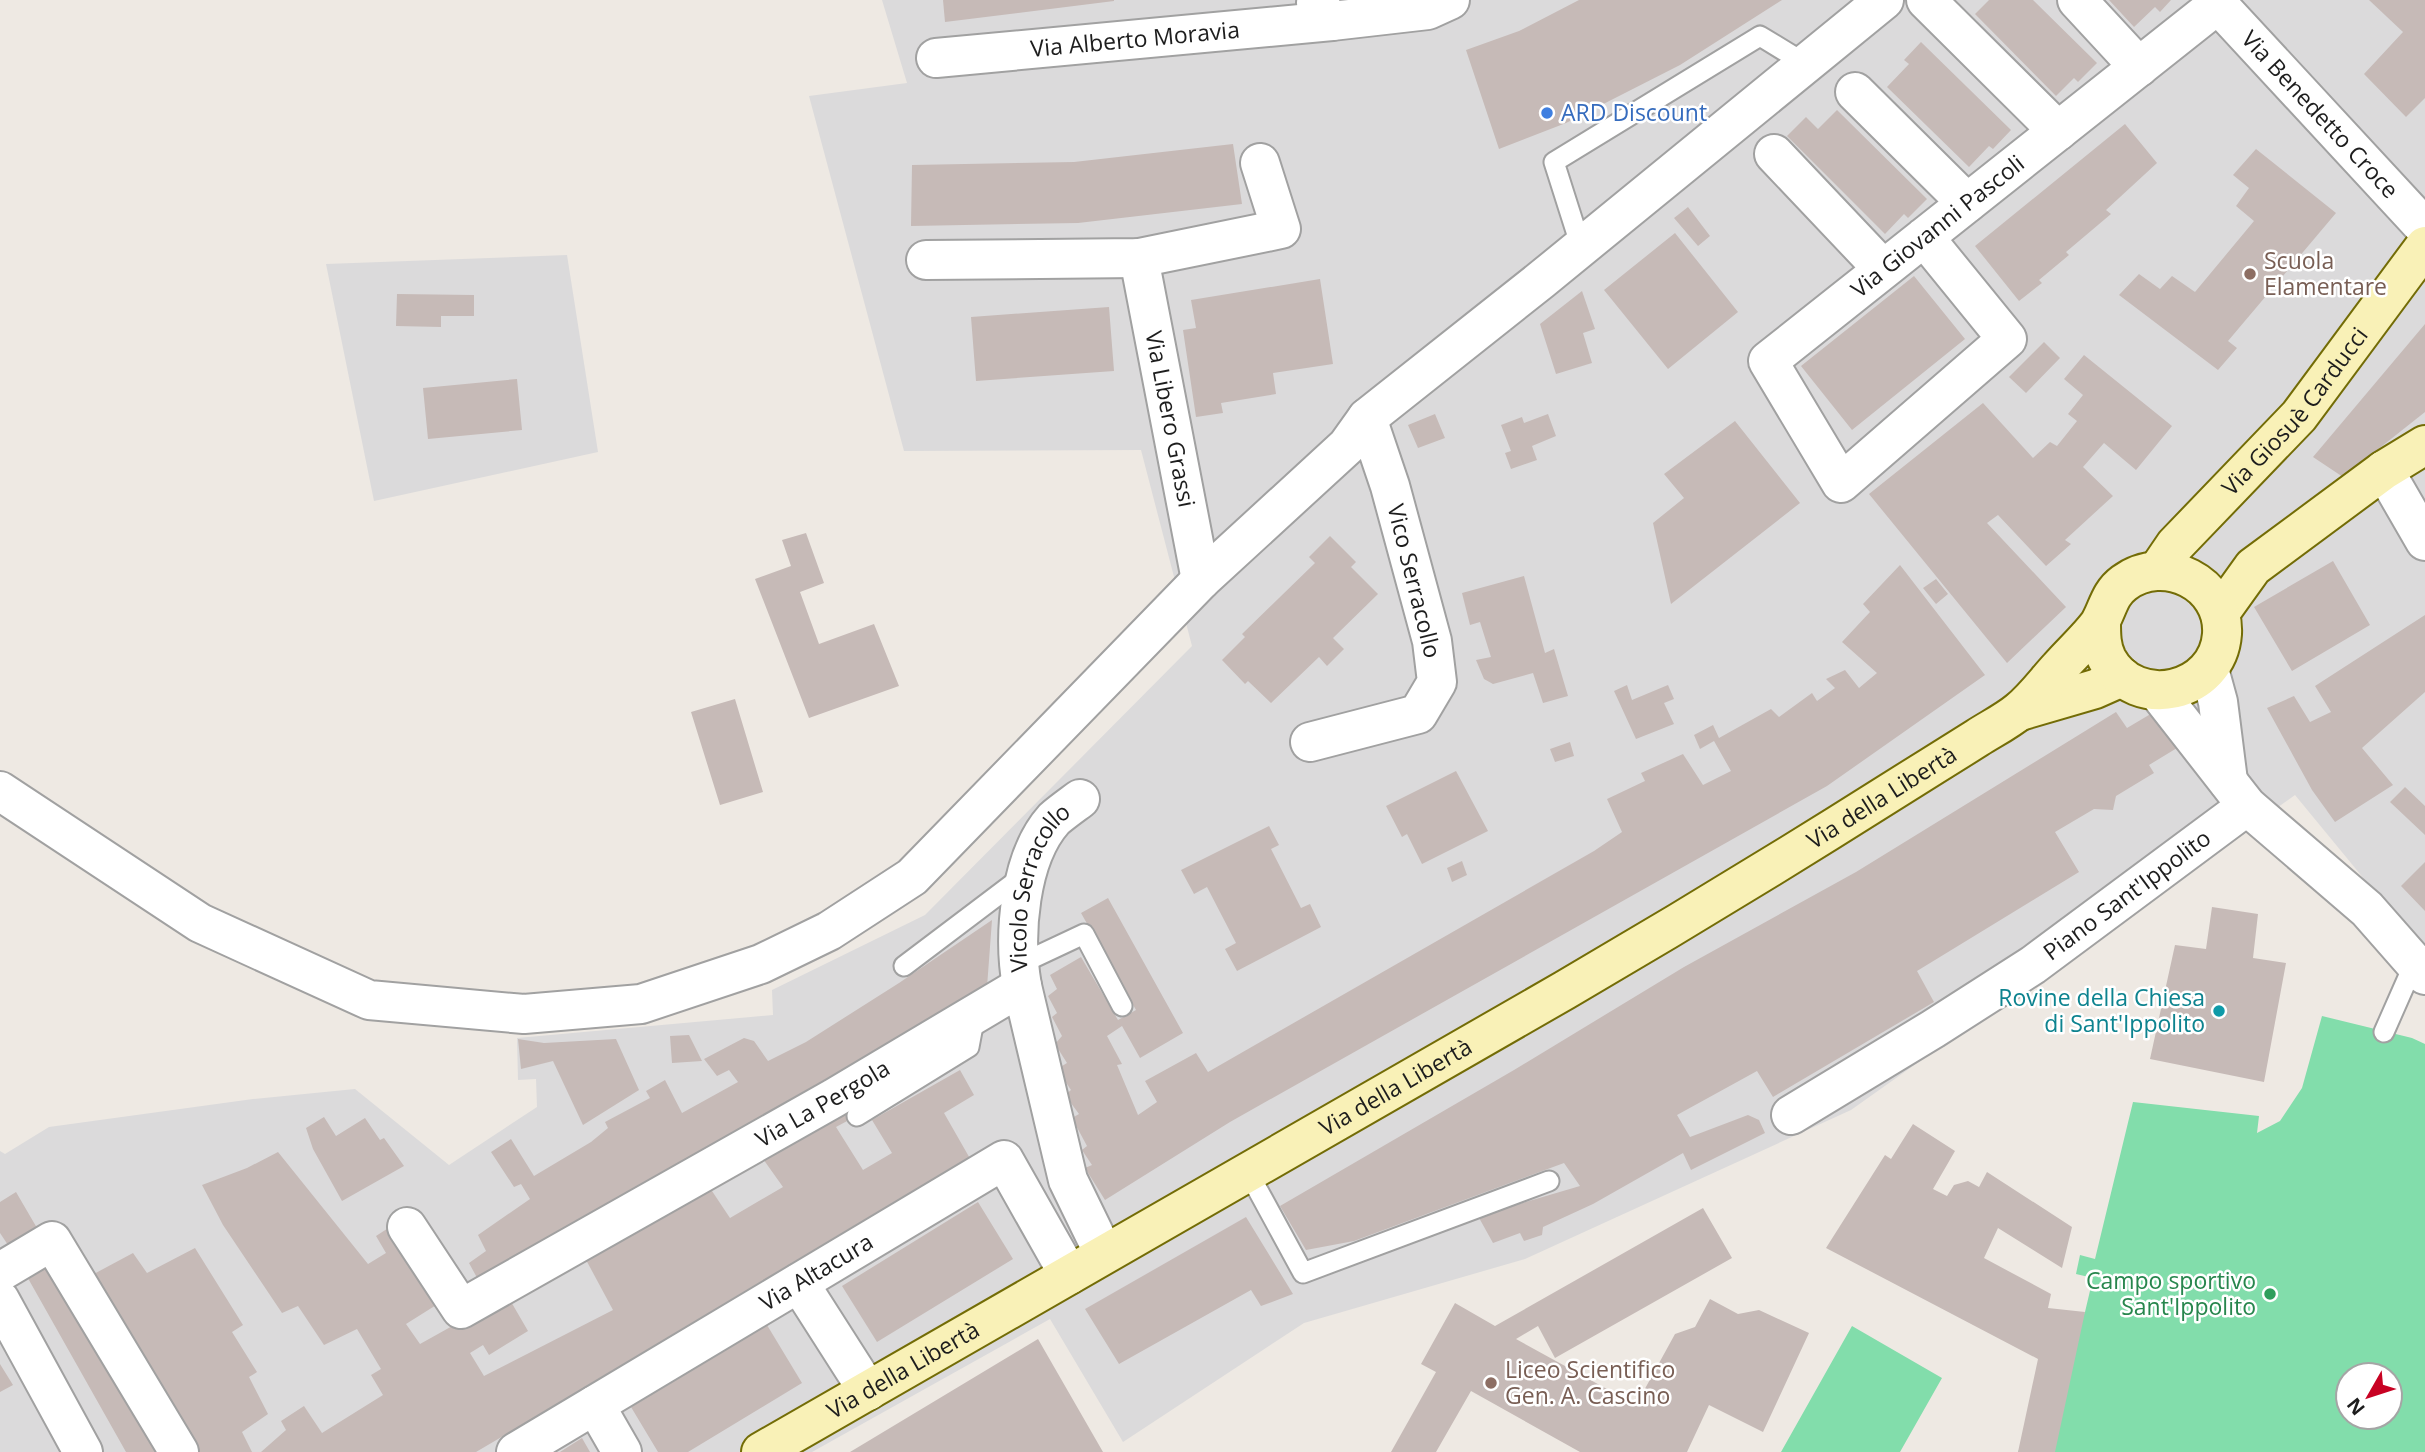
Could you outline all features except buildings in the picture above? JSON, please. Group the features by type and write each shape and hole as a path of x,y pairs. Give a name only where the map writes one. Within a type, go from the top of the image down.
{"main road":[{"name":"Via Giosuè Carducci","path":"2158,570 2175,545 2299,416 2425,246"},
{"path":"2220,613 2253,567 2384,470 2425,445"},
{"path":"2158,570 2178,572 2196,581 2210,596 2220,613 2222,632 2218,652 2209,669 2195,681 2177,690 2158,692 2139,687 2122,677 2108,661 2101,642 2101,621 2107,601 2120,585 2138,574 2158,570"},
{"name":"Via della Libertà","path":"2020,711 2101,621"},
{"name":"Via della Libertà","path":"761,1452 1708,907 2020,711 2095,689 2122,677"}],"street":[{"path":"1323,11 1428,10 1450,0"},
{"path":"0,792 200,923 369,1000 524,1014 641,1004 761,964 829,931 912,877 1201,580 1347,446 1367,418 1884,0"},
{"path":"1926,0 2058,131"},
{"path":"2077,0 2139,67"},
{"name":"Via Giovanni Pascoli","path":"1924,237 2007,339 1841,483 1768,361 1883,269 2139,67 2216,2"},
{"name":"Via Benedetto Croce","path":"2216,2 2425,228"},
{"name":"Via Alberto Moravia","path":"936,58 1323,11"},
{"path":"1855,92 1967,203"},
{"path":"1774,154 1883,269"},
{"path":"926,260 1139,258 1281,229 1260,163"},
{"name":"Via Libero Grassi","path":"1139,258 1201,580"},
{"name":"Vico Serracollo","path":"1310,742 1418,715 1437,682 1432,641 1390,486 1367,418"},
{"path":"2384,470 2425,541"},
{"path":"2209,669 2238,795"},
{"path":"2158,692 2238,795 2367,909 2420,969"},
{"name":"Piano Sant'Ippolito","path":"1791,1115 2032,965 2238,795"},
{"name":"Vicolo Serracollo","path":"1020,976 1018,934 1026,874 1036,848 1054,820 1080,799"},
{"path":"1020,976 1068,1180 1104,1254"},
{"name":"Via La Pergola","path":"407,1227 461,1309 834,1098 976,1013 1020,976"},
{"name":"Via Altacura","path":"516,1452 1003,1160 1069,1275"},
{"path":"0,1272 52,1241 179,1452"},
{"path":"799,1283 868,1391"},
{"path":"0,1300 83,1452"},
{"path":"595,1405 622,1452"}],"lane":[{"path":"1581,247 1554,162 1760,36 1806,64"},
{"path":"904,966 1026,874"},
{"path":"1020,976 1084,934 1122,1006"},
{"path":"2384,1032 2420,969"},
{"path":"857,1116 969,1047 976,1013"},
{"path":"1248,1172 1303,1273 1549,1181"}],"shaded area":[{"path":"882,0 2425,0 2425,953 2295,795 1851,1110 1525,1259 1304,1323 1123,1442 1050,1319 812,1452 0,1452 0,1151 5,1154 49,1127 253,1099 355,1089 449,1165 537,1107 536,1079 518,1080 517,1038 773,1015 772,990 925,915 1192,646 1141,450 904,451 809,96 907,83"},
{"path":"567,255 598,452 374,501 326,264"}],"green space":[{"name":"Campo sportivo Sant'Ippolito","path":"2322,1016 2412,1038 2425,1044 2425,1452 2018,1452 2085,1312 2093,1278 2076,1274 2080,1255 2095,1259 2133,1102 2259,1116 2257,1133 2280,1121 2302,1088"},
{"path":"1852,1326 1942,1378 1900,1452 1781,1452"}],"place":[{"name":"ARD Discount","path":"1547,113"},
{"name":"Scuola Elamentare","path":"2250,274"},
{"name":"Rovine della Chiesa di Sant'Ippolito","path":"2219,1011"},
{"name":"Campo sportivo Sant'Ippolito","path":"2270,1294"},
{"name":"Liceo Scientifico Gen. A. Cascino","path":"1491,1383"}]}
